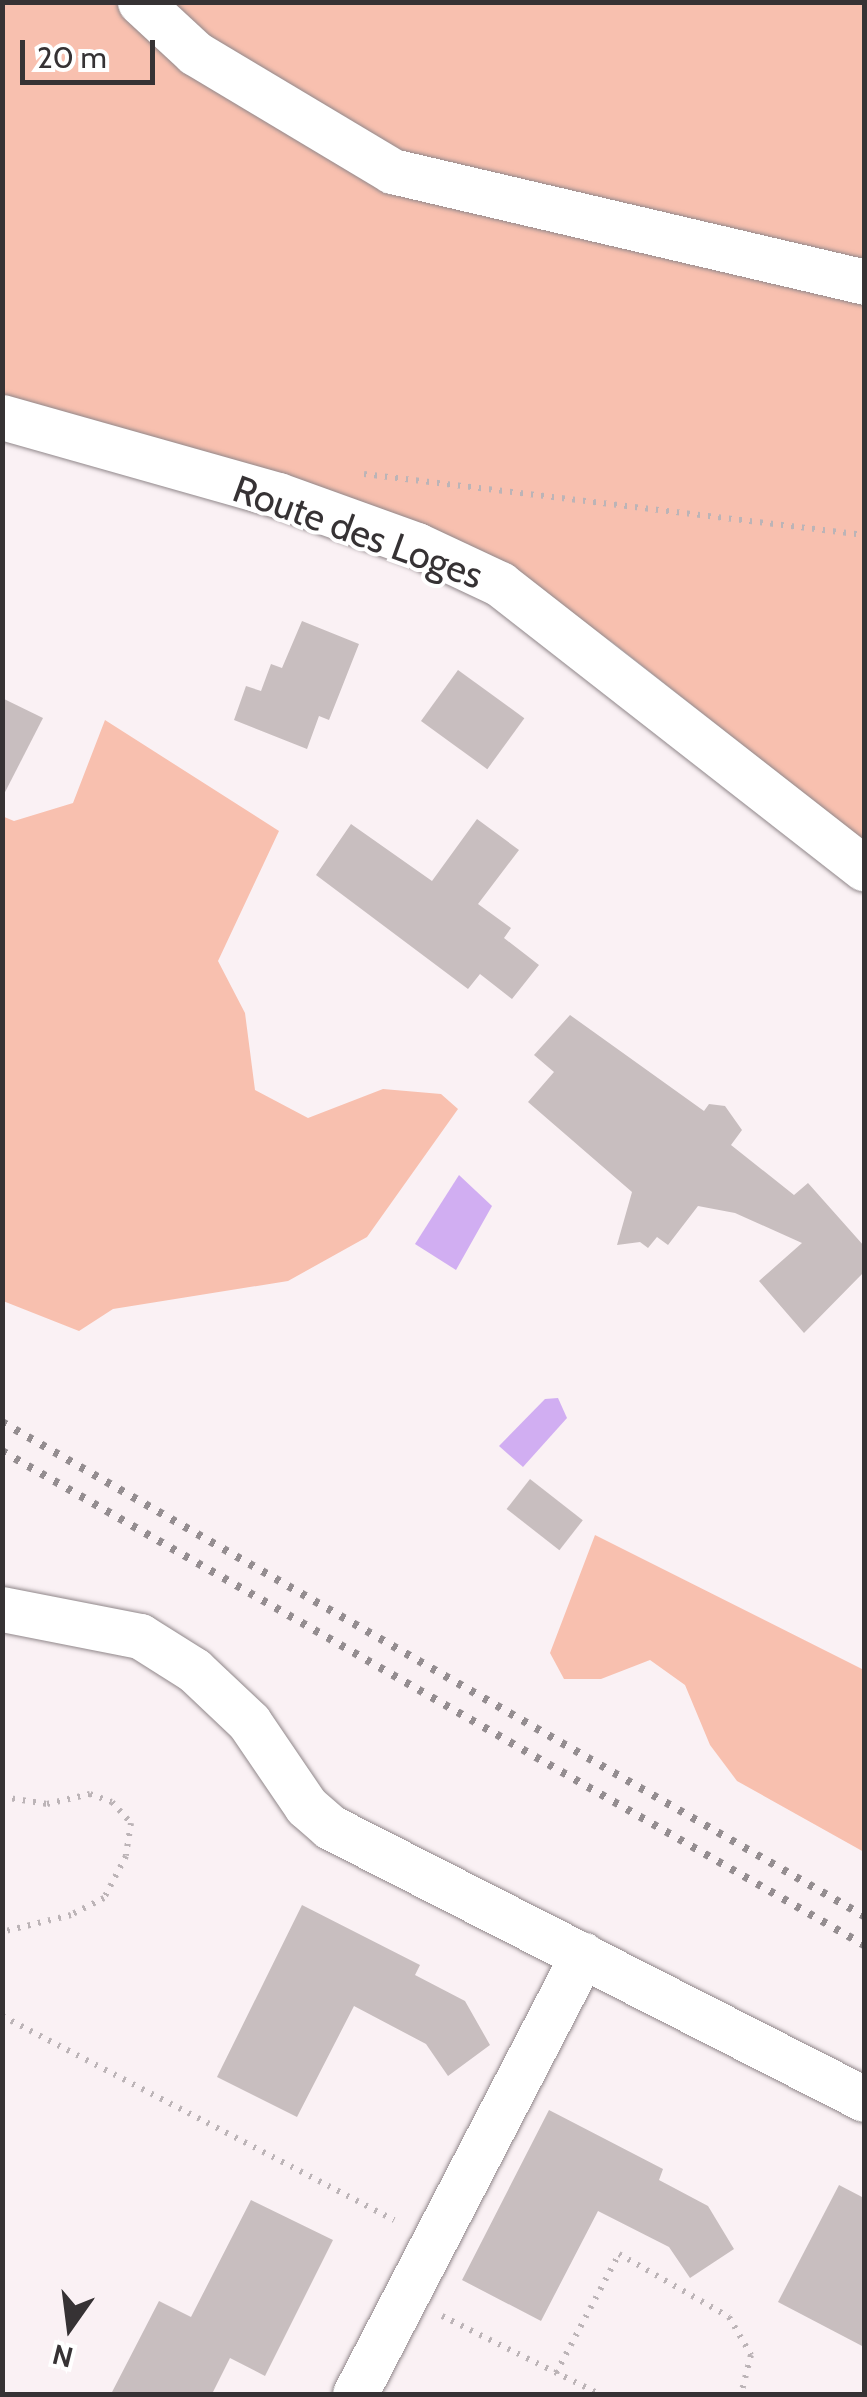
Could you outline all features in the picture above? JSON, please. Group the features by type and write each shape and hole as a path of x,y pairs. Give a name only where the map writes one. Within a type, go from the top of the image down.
{"street":[{"path":"140,2 196,53 392,171 864,282"},
{"name":"Route des Loges","path":"2,417 278,495 417,545 500,584 864,868"},
{"path":"2,1609 140,1636 194,1670 250,1722 306,1806 330,1827 864,2098"},
{"path":"355,2394 583,1956"}],"path":[{"path":"351,473 864,535"},
{"path":"2,1796 46,1804 90,1794 112,1802 131,1824 126,1856 104,1898 71,1915 2,1932"},
{"path":"2,2016 434,2242"},
{"path":"556,2373 620,2254 729,2318 750,2355 741,2394"},
{"path":"405,2298 599,2394"}],"shaded area":[{"path":"3,3 864,3 864,841 612,642 480,559 3,406"},
{"path":"105,720 279,831 218,961 245,1013 255,1090 308,1118 383,1089 441,1094 458,1109 367,1237 288,1281 113,1309 79,1331 3,1301 2,816 14,821 73,803"},
{"path":"459,1175 492,1206 456,1270 415,1244"},
{"path":"558,1398 567,1418 523,1467 499,1446 545,1399"},
{"path":"595,1535 864,1670 864,1852 737,1781 710,1745 685,1685 650,1660 601,1679 564,1679 550,1653"}],"building":[{"path":"302,621 359,644 329,720 319,716 307,749 234,720 246,686 261,691 271,664 282,668"},
{"path":"458,670 524,718 487,769 421,721"},
{"path":"2,698 43,718 2,798"},
{"path":"477,819 519,850 478,904 511,928 504,938 539,965 512,999 480,974 468,989 316,875 351,824 432,881"},
{"path":"570,1015 704,1111 709,1104 725,1106 742,1130 731,1145 794,1195 808,1183 864,1246 864,1272 804,1333 759,1281 802,1243 735,1213 698,1206 668,1245 657,1237 648,1248 640,1242 617,1245 632,1192 528,1102 554,1072 534,1055"},
{"path":"530,1479 583,1520 559,1550 507,1509"},
{"path":"302,1905 420,1965 415,1975 465,2001 490,2045 448,2076 426,2044 354,2006 297,2117 217,2077"},
{"path":"549,2110 663,2169 659,2180 708,2206 734,2249 690,2278 669,2247 598,2211 541,2321 462,2280"},
{"path":"839,2185 864,2198 864,2347 778,2302"},
{"path":"251,2200 333,2240 265,2376 230,2358 212,2394 111,2394 159,2301 191,2317"}],"railway":[{"path":"2,1422 864,1916"},
{"path":"2,1451 864,1945"}]}
